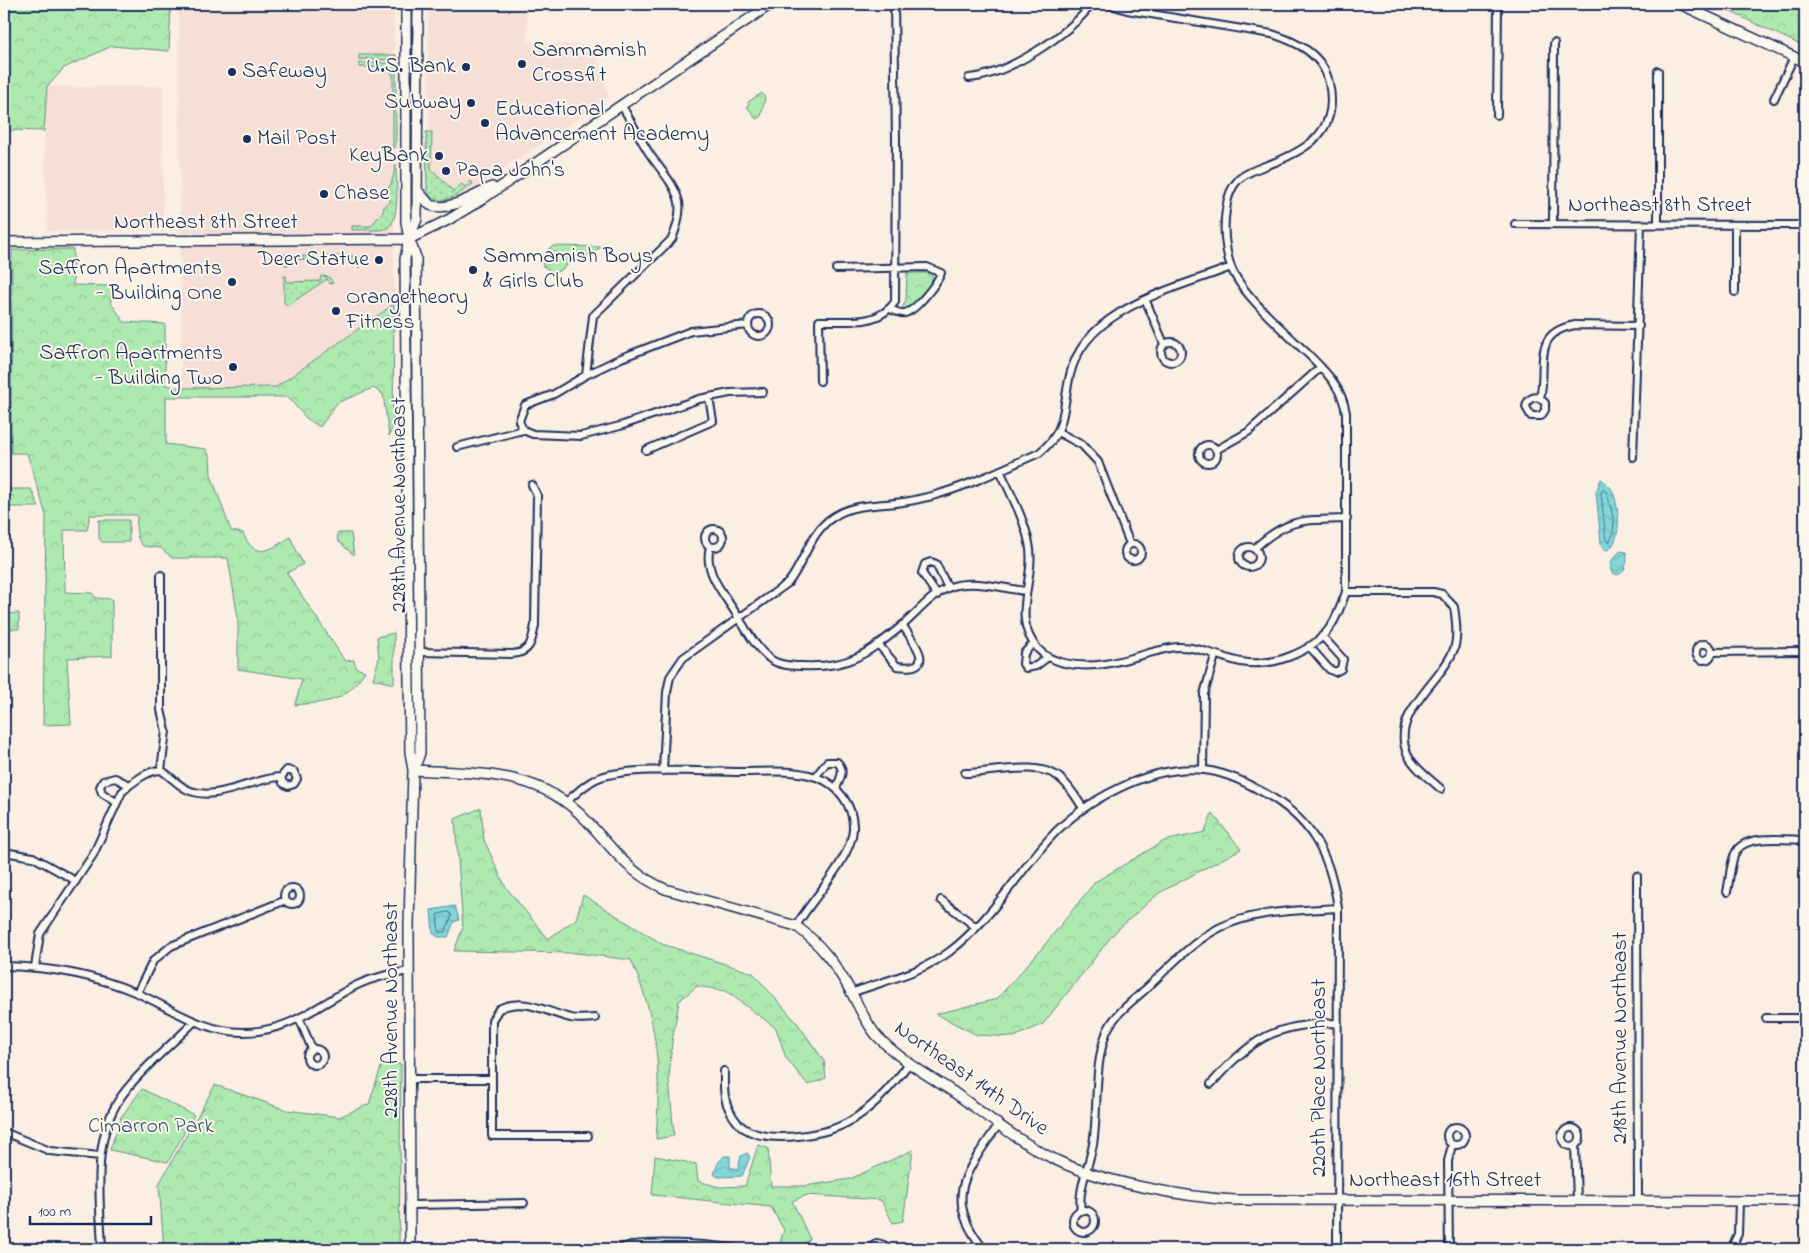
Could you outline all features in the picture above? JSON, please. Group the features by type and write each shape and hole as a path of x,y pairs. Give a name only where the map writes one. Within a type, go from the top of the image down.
{"street":[{"name":"228th Avenue Northeast","path":"410,1249 412,1205 409,971 413,770 410,752 405,452 405,259 409,239 417,219 418,4"},
{"path":"409,239 448,220 622,106 759,7 770,4"},
{"path":"820,381 819,321 873,319 890,309 895,302 896,139 894,4"},
{"path":"970,78 978,77 1010,64 1049,43 1075,24 1092,4"},
{"path":"1000,470 1029,544 1030,567 1025,591 1025,621 1033,644 1048,657 1071,664 1094,666 1110,664 1179,646 1242,662 1258,663 1294,655 1322,636 1331,625 1346,592 1346,413 1340,389 1243,288 1231,268 1225,230 1228,199 1239,179 1304,148 1314,141 1328,119 1332,106 1328,79 1321,65 1311,52 1292,41 1272,34 1127,10 1108,4"},
{"path":"1497,116 1498,4"},
{"path":"1680,4 1805,62"},
{"name":"228th Avenue Northeast","path":"406,7 406,222 409,239 416,257 419,507 420,752 413,770"},
{"path":"406,7 411,19 414,46 418,49"},
{"path":"1553,224 1554,43"},
{"path":"407,48 412,60 415,94 418,105"},
{"path":"1774,100 1794,57"},
{"path":"1658,71 1658,224"},
{"path":"586,375 593,316 672,240 680,214 678,201 672,186 649,153 622,106"},
{"path":"417,189 430,205 440,207 464,200 517,175"},
{"name":"Northeast 8th Street","path":"1515,224 1805,225"},
{"path":"1633,457 1641,225"},
{"path":"1734,292 1735,225"},
{"name":"Northeast 8th Street","path":"4,242 409,239"},
{"path":"836,269 927,267 941,272 936,285 908,312 899,314 890,309"},
{"path":"664,772 667,692 670,677 683,658 788,583 797,572 810,542 821,527 832,518 849,509 864,505 902,502 934,495 1039,453 1049,446 1058,432 1065,411 1070,373 1084,343 1108,319 1146,300 1231,268"},
{"path":"1146,300 1164,344"},
{"path":"523,430 519,421 525,405 554,394 586,375 621,358 691,332 748,325"},
{"path":"1540,398 1543,350 1547,341 1554,333 1565,327 1575,325 1639,326"},
{"path":"1216,450 1248,432 1320,367"},
{"path":"457,447 523,430 533,434 580,436 620,426 709,396 764,392"},
{"path":"646,450 713,421 709,396"},
{"path":"1058,432 1082,446 1098,462 1130,544"},
{"path":"405,452 412,456 415,462 415,499 419,507"},
{"path":"409,692 416,683 416,659 419,652 512,654 526,650 532,643 535,625 537,495 532,485"},
{"path":"1254,550 1271,534 1291,524 1306,520 1347,519"},
{"path":"710,547 708,561 715,581 738,617 769,658 791,666 837,666 858,657 878,644 948,588 974,584 1025,591"},
{"path":"937,595 922,573 925,564 931,562 936,564 948,588"},
{"path":"161,575 161,710 166,731 161,770"},
{"path":"1346,592 1433,592 1442,594 1454,607 1454,648 1411,713 1404,736 1410,760 1441,789"},
{"path":"878,644 897,666 914,666 917,664 921,658 921,652 902,625"},
{"path":"1312,644 1329,669 1335,672 1341,669 1342,659 1322,636"},
{"path":"1033,644 1024,653 1023,664 1026,668 1036,666 1048,657"},
{"path":"1712,652 1805,651"},
{"path":"1203,770 1204,694 1215,656"},
{"path":"816,776 827,762 837,762 842,772 836,788"},
{"path":"965,773 1017,768 1043,771 1062,779 1083,808"},
{"path":"35,967 40,934 100,843 116,802 128,785 150,772 161,770 186,788 209,793 281,777"},
{"name":"Northeast 14th Drive","path":"413,770 490,774 517,778 542,788 567,801 587,820 616,856 636,874 649,882 665,889 796,926 813,938 826,952 873,1031 910,1062 1000,1124 1056,1160 1087,1172"},
{"name":"220th Place Northeast","path":"851,993 939,959 976,927 1049,839 1083,808 1107,794 1146,778 1203,770 1236,778 1265,793 1289,809 1309,827 1324,852 1334,879 1338,908 1337,1249"},
{"path":"567,801 587,784 601,777 614,774 664,772 785,773 816,776 836,788 848,804 852,815 852,839 849,851 807,906 796,926"},
{"path":"116,802 102,793 100,787 103,781 115,778 128,785"},
{"path":"1727,892 1736,851 1742,845 1753,840 1805,840"},
{"path":"4,852 40,859 76,881"},
{"name":"218th Avenue Northeast","path":"1638,876 1638,1201"},
{"path":"137,993 153,961 171,946 286,900"},
{"path":"941,900 976,927"},
{"path":"1081,1211 1080,1200 1093,1152 1099,1066 1108,1029 1122,1012 1186,951 1218,929 1246,918 1273,912 1338,908"},
{"path":"4,966 35,967 78,974 137,993 212,1029 243,1032 275,1028 300,1020 356,985 385,975 409,971"},
{"path":"588,1136 492,1136 492,1020 499,1008 506,1005 532,1005 575,1019 595,1018"},
{"path":"1766,1018 1805,1018"},
{"path":"300,1020 312,1049"},
{"path":"102,1249 100,1156 108,1122 126,1090 194,1022"},
{"path":"1211,1084 1230,1063 1249,1047 1270,1034 1301,1024 1338,1023"},
{"path":"724,1071 724,1097 728,1107 742,1126 759,1134 801,1135 823,1132 850,1121 897,1080 910,1062"},
{"path":"410,1079 491,1079"},
{"path":"984,1249 966,1224 961,1198 970,1166 1000,1124"},
{"path":"4,1132 50,1152 100,1156"},
{"path":"1449,1249 1448,1161 1452,1145"},
{"path":"1575,1145 1578,1200"},
{"name":"Northeast 16th Street","path":"1087,1172 1211,1198 1805,1202"},
{"path":"1731,1249 1738,1234 1739,1201"},
{"path":"412,1205 524,1203"},
{"path":"869,1249 877,1243 884,1245 888,1249"},
{"path":"620,1249 633,1244 736,1249"}],"shaded area":[{"path":"179,4 394,4 394,304 276,387 181,388"},
{"path":"428,4 526,4 527,42 594,46 609,97 465,195 430,186"},
{"path":"163,86 163,229 47,231 44,131 47,87"}],"green space":[{"path":"4,4 171,4 169,51 112,46 64,68 47,87 44,131 4,130"},
{"path":"1714,4 1805,4 1805,47"},
{"path":"359,55 396,55 396,60 359,59"},
{"path":"359,63 396,63 396,147 393,149 393,75 385,67 359,67"},
{"path":"762,93 765,98 761,116 756,119 747,106 748,102"},
{"path":"426,132 432,132 431,168 453,191 462,184 465,187 471,181 473,184 448,199 438,200 432,198 427,190"},
{"path":"396,164 397,199 391,224 387,228 379,230 352,230 352,226 371,226 384,210 383,208 391,201 384,192 391,185"},
{"path":"554,246 602,247 586,256 576,258 561,270 553,273 543,266 542,259 546,251"},
{"path":"73,249 73,285 111,286 111,303 124,322 165,324 165,385 181,388 276,387 394,304 393,425 389,436 383,394 373,388 337,403 320,427 306,418 288,397 166,397 166,444 206,449 210,457 211,475 231,531 243,533 247,542 258,550 270,549 290,537 303,564 287,573 345,661 354,660 356,668 365,671 350,690 343,695 327,701 295,705 302,679 238,669 238,618 228,558 172,558 161,548 143,546 137,535 137,515 90,515 87,530 64,530 65,592 92,593 96,598 112,599 112,656 67,658 71,724 43,725 46,515 27,453 11,453 12,250"},
{"path":"284,254 294,256 359,256 364,261 360,263 359,268 358,261 288,259 287,266 284,263"},
{"path":"907,273 927,273 932,275 932,285 908,308 901,311 906,300"},
{"path":"284,276 286,276 287,282 320,281 321,276 329,277 333,283 330,284 327,279 287,306 284,302"},
{"path":"6,489 31,489 39,507 4,507 4,500 14,500 13,496 6,494"},
{"path":"99,520 129,520 129,542 102,542 99,538"},
{"path":"337,533 351,533 354,555 338,541"},
{"path":"19,613 19,629 4,629 4,614"},
{"path":"394,633 394,684 373,679 379,658 377,637"},
{"path":"481,808 484,840 505,886 548,939 576,919 583,895 662,944 753,973 798,1024 824,1061 826,1078 808,1085 786,1058 776,1028 726,991 697,986 679,1001 672,1042 669,1079 674,1136 656,1139 658,1069 656,1048 647,1005 631,960 577,953 454,951 463,927 455,819"},
{"path":"1212,813 1241,849 1159,893 1115,932 1043,1024 1014,1037 977,1035 936,1014 997,999 1043,947 1095,882 1164,841 1205,832"},
{"path":"382,1064 401,1064 399,1249 164,1249 159,1184 215,1085 287,1110 339,1117 369,1104"},
{"name":"Cimarron Park","path":"142,1089 194,1115 168,1162 110,1150 121,1117"},
{"path":"758,1145 768,1148 771,1186 805,1186 850,1179 913,1150 903,1221 893,1223 881,1200 807,1195 792,1201 810,1239 800,1249 778,1249 784,1230 771,1207 652,1195 655,1156 696,1164 698,1181 719,1187 745,1186"}],"water":[{"path":"1601,479 1612,490 1618,512 1616,538 1608,550 1604,549 1601,543 1596,492"},
{"path":"1621,551 1627,552 1627,562 1623,571 1618,575 1612,573 1611,564 1616,555"},
{"path":"455,906 459,920 454,922 448,937 438,937 433,933 431,910"},
{"path":"747,1153 750,1157 742,1176 718,1177 714,1174 718,1163 724,1156 730,1156 730,1167 736,1169 738,1168 741,1156"}],"place":[{"name":"Sammamish Crossfit","path":"522,64"},
{"name":"U.S. Bank","path":"466,67"},
{"name":"Safeway","path":"232,72"},
{"name":"Subway","path":"471,103"},
{"name":"Educational Advancement Academy","path":"485,123"},
{"name":"Mail Post","path":"247,139"},
{"name":"KeyBank","path":"439,156"},
{"name":"Papa John's","path":"446,171"},
{"name":"Chase","path":"324,194"},
{"name":"Deer Statue","path":"379,260"},
{"name":"Sammamish Boys & Girls Club","path":"473,270"},
{"name":"Saffron Apartments - Building One","path":"232,282"},
{"name":"Orangetheory Fitness","path":"336,311"},
{"name":"Saffron Apartments - Building Two","path":"233,367"}]}
